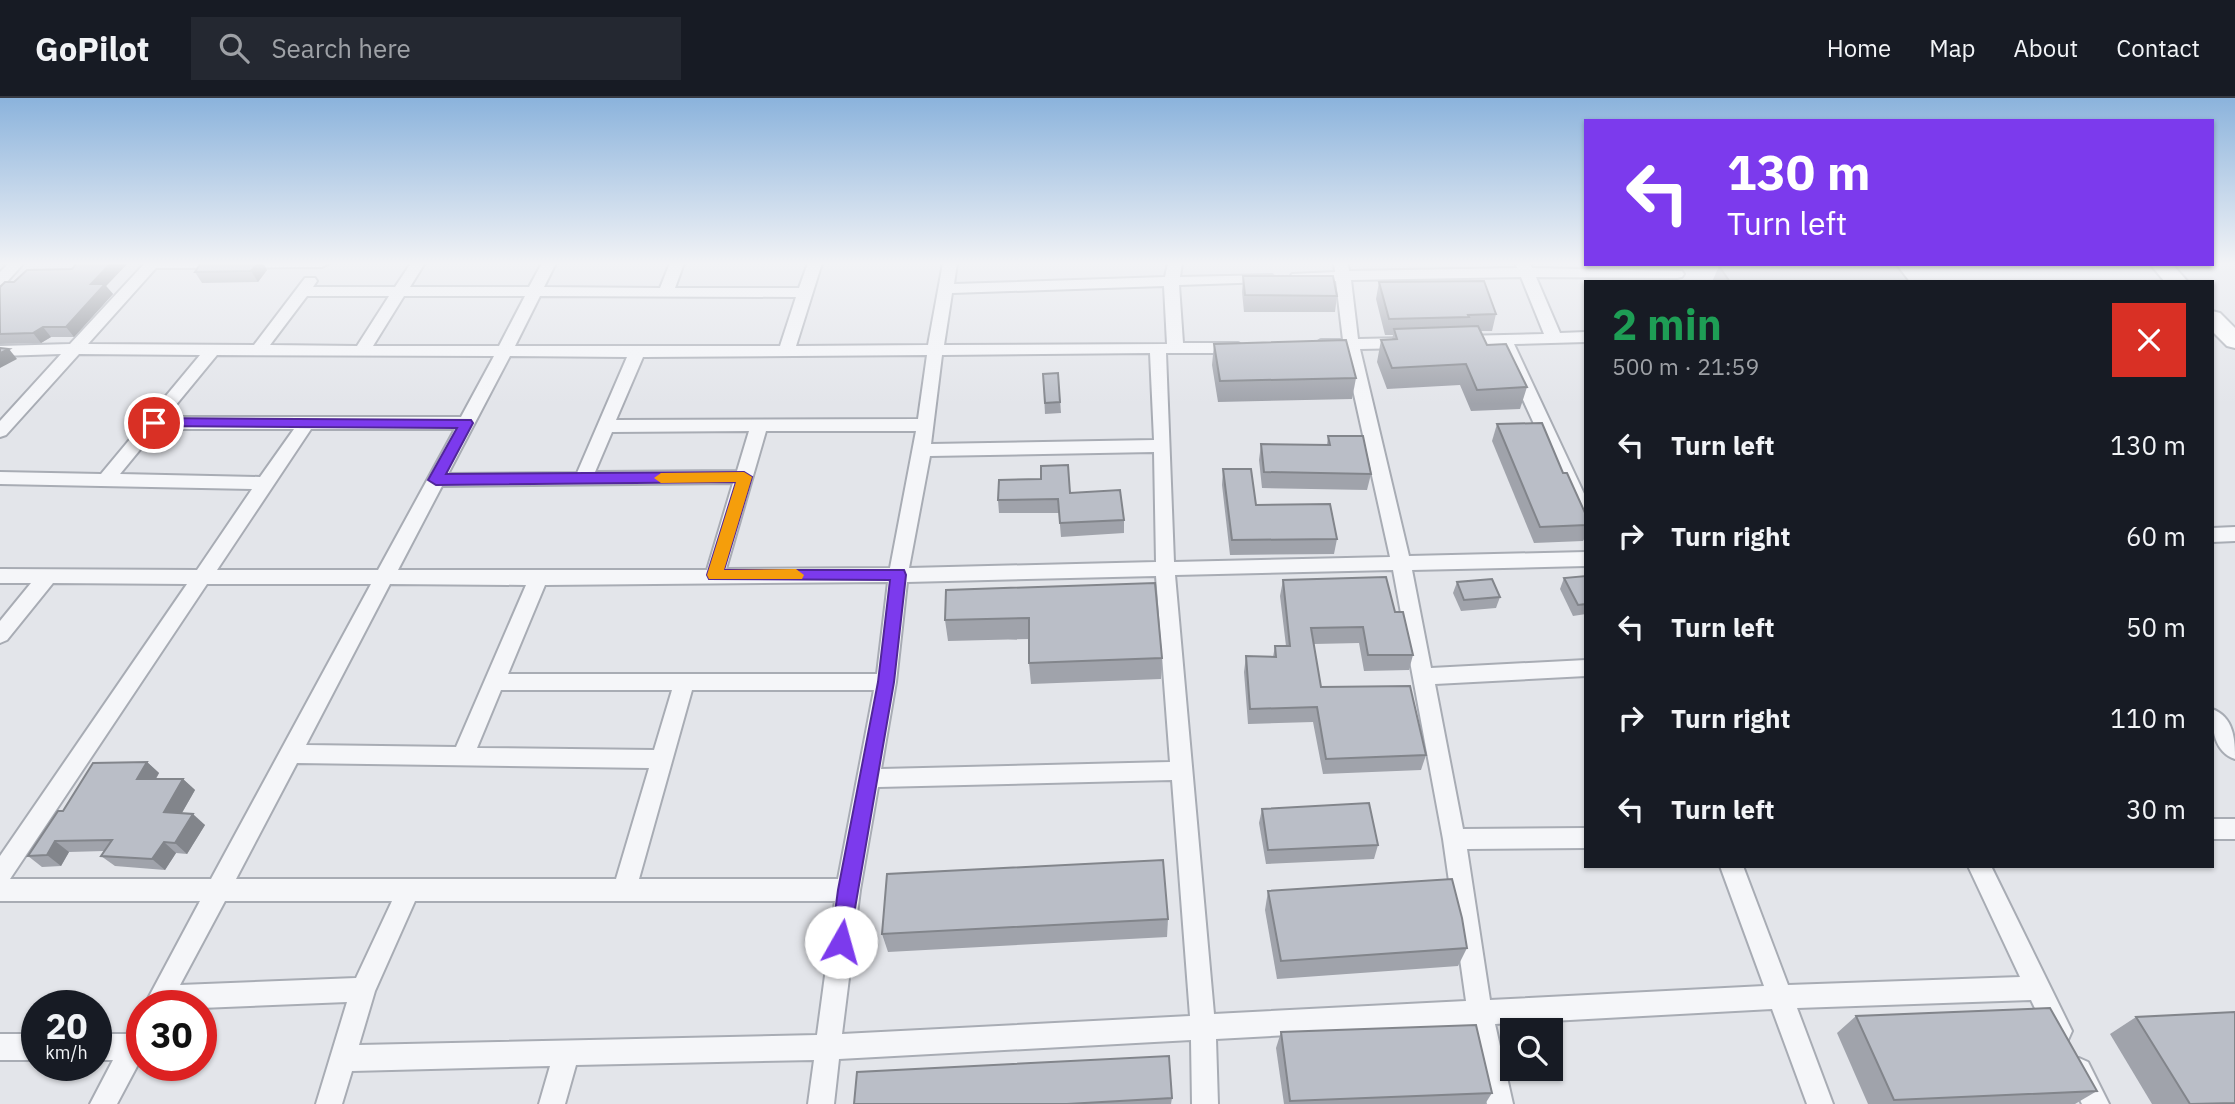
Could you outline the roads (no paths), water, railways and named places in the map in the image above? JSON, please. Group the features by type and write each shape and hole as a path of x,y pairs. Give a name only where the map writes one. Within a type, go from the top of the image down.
{"street":[{"path":"3,424 110,310"},
{"path":"258,350 288,310"},
{"path":"362,350 388,310"},
{"path":"164,990 525,310"},
{"path":"787,350 800,310"},
{"path":"821,1104 848,890 886,682 898,575 922,450 942,310"},
{"path":"1169,310 1163,446 1165,569 1203,1027 1205,1104"},
{"path":"1346,310 1350,344 1401,563 1454,839 1480,1013 1500,1104"},
{"path":"1542,310 1554,338"},
{"path":"2214,320 2235,341"},
{"path":"1310,345 1584,337"},
{"path":"1504,340 1584,514"},
{"path":"0,351 74,349 637,352 1167,350 1256,347"},
{"path":"105,481 212,351"},
{"path":"583,480 637,352"},
{"path":"154,423 466,423"},
{"path":"0,874 306,423"},
{"path":"604,426 925,425"},
{"path":"715,575 759,427"},
{"path":"922,450 1163,446"},
{"path":"436,480 744,477"},
{"path":"0,478 267,483"},
{"path":"2214,535 2235,534"},
{"path":"0,576 538,578 898,575 1584,559"},
{"path":"0,635 47,577"},
{"path":"463,756 538,578"},
{"path":"1423,677 1584,668"},
{"path":"496,682 886,682"},
{"path":"625,889 684,683"},
{"path":"2214,721 2235,750"},
{"path":"289,754 663,759"},
{"path":"868,778 1182,771"},
{"path":"2214,829 2235,829"},
{"path":"1454,839 1584,838"},
{"path":"1732,868 1820,1104"},
{"path":"1980,868 2096,1104"},
{"path":"0,890 848,890"},
{"path":"329,1104 363,990 408,891"},
{"path":"342,1058 828,1047 1781,996 2037,988"},
{"path":"217,999 363,990"},
{"path":"0,1047 21,1047"},
{"path":"552,1104 567,1053"},
{"path":"103,1104 126,1060"}]}
